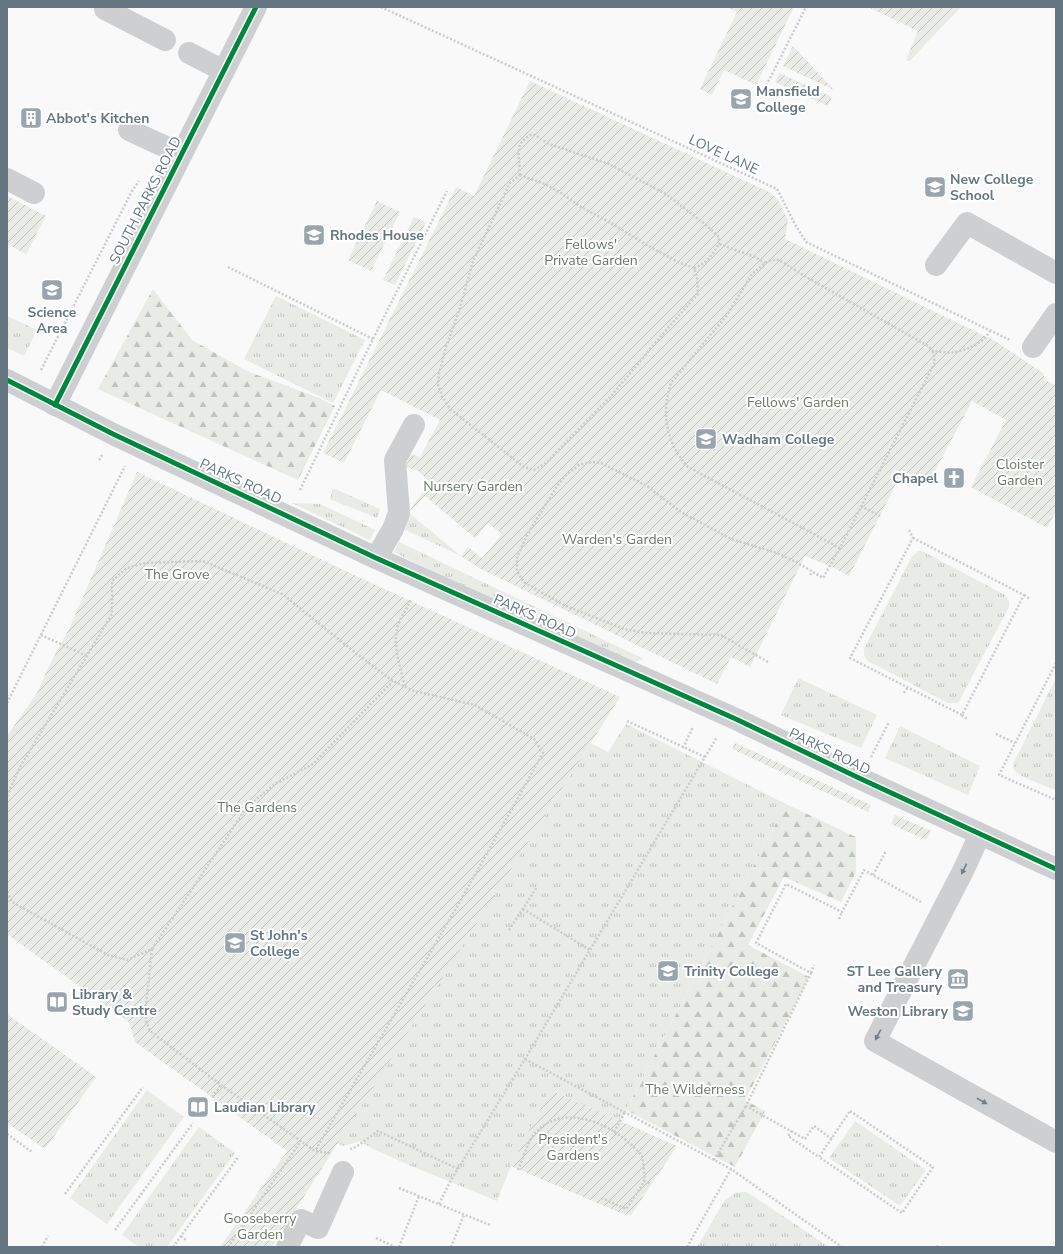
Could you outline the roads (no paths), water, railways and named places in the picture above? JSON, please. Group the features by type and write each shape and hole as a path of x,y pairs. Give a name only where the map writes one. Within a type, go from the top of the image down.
{"street":[{"name":"SOUTH PARKS ROAD","path":"55,405 256,7"},
{"path":"105,10 165,40"},
{"path":"189,53 224,71"},
{"path":"129,130 181,154"},
{"path":"7,179 34,193"},
{"path":"936,265 967,223 1056,273"},
{"path":"1033,347 1056,314"},
{"name":"PARKS ROAD","path":"7,380 135,444 376,558 738,720 1056,869"},
{"path":"376,558 393,529 399,512 395,460 414,425"},
{"path":"980,834 875,1041 1056,1142"},
{"path":"286,1247 301,1220 318,1228 343,1162"}],"place":[{"name":"Mansfield College","path":"741,99"},
{"name":"Abbot's Kitchen","path":"31,118"},
{"name":"New College School","path":"935,187"},
{"name":"Rhodes House","path":"314,235"},
{"name":"Science Area","path":"52,290"},
{"name":"Wadham College","path":"706,439"},
{"name":"Chapel","path":"954,478"},
{"name":"St John's College","path":"235,943"},
{"name":"Trinity College","path":"668,971"},
{"name":"ST Lee Gallery and Treasury","path":"958,979"},
{"name":"Library & Study Centre","path":"57,1002"},
{"name":"Weston Library","path":"963,1011"},
{"name":"Laudian Library","path":"198,1107"}],"park label":[{"name":"Fellows' Private Garden","path":"591,252"},
{"name":"Fellows' Garden","path":"798,402"},
{"name":"Cloister Garden","path":"1020,472"},
{"name":"Nursery Garden","path":"473,486"},
{"name":"Warden's Garden","path":"617,539"},
{"name":"The Grove","path":"177,574"},
{"name":"The Gardens","path":"257,807"},
{"name":"The Wilderness","path":"695,1089"},
{"name":"President's Gardens","path":"573,1148"},
{"name":"Gooseberry Garden","path":"260,1226"}]}
